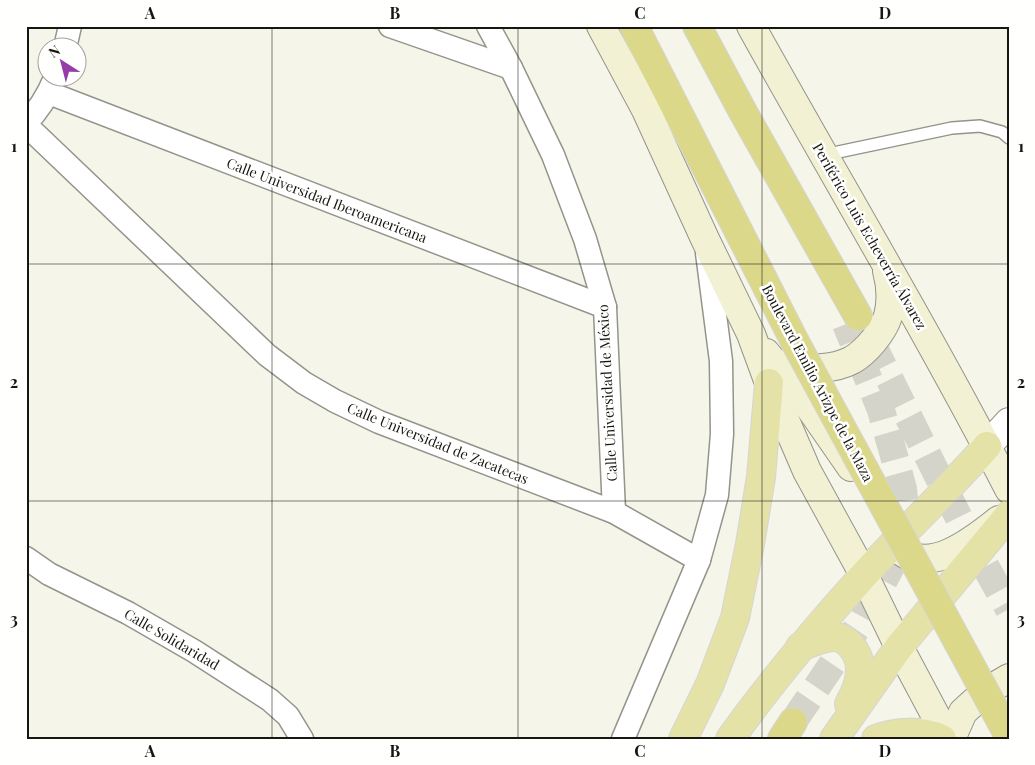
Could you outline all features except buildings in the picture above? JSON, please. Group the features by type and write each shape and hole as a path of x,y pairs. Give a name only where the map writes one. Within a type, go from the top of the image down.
{"highway":[{"name":"Boulevard Emilio Arizpe de la Maza","path":"634,26 795,342 1009,736"},
{"path":"697,26 834,273 852,320"}],"main road":[{"path":"601,26 646,110 751,334 769,383 807,471 864,575 899,647 950,739"},
{"name":"Periférico Luis Echeverría Álvarez","path":"751,26 885,262 998,447 1009,489"},
{"path":"751,334 796,367 824,368 852,360 874,342 888,317 892,289 885,262"},
{"path":"751,334 810,408 846,458 894,544 903,554 913,559 927,560 948,554 979,536 1009,513"},
{"path":"683,739 710,684 735,618 761,477 769,383"},
{"path":"730,739 800,647 864,575 956,480 998,447"},
{"path":"834,739 899,647 1009,513"},
{"path":"800,647 826,638 836,637 850,645 858,654 860,662 858,689 830,739"},
{"path":"950,739 963,712 985,692 1009,678"},
{"path":"876,739 897,733 930,733 942,739"}],"street":[{"path":"390,26 511,68"},
{"name":"Calle Universidad de México","path":"488,26 511,68 553,155 585,239 605,307 614,512"},
{"path":"26,124 38,111 51,88"},
{"name":"Calle Universidad Iberoamericana","path":"57,88 605,307"},
{"name":"Calle Universidad de Zacatecas","path":"26,124 267,355 304,383 335,401 379,422 614,512 699,560"},
{"path":"624,739 699,560 716,495 722,434 721,361 705,239"},
{"path":"998,447 1009,422"},
{"name":"Calle Solidaridad","path":"26,558 49,574 128,614 194,651 270,700 288,716 302,739"}],"lane":[{"path":"824,155 952,128 980,126 1002,132 1009,138"}],"tunnel":[{"path":"793,722 863,619 892,565 903,530 905,509 903,489 893,452 881,410 846,324"},
{"path":"871,342 961,522 1009,609"}]}
